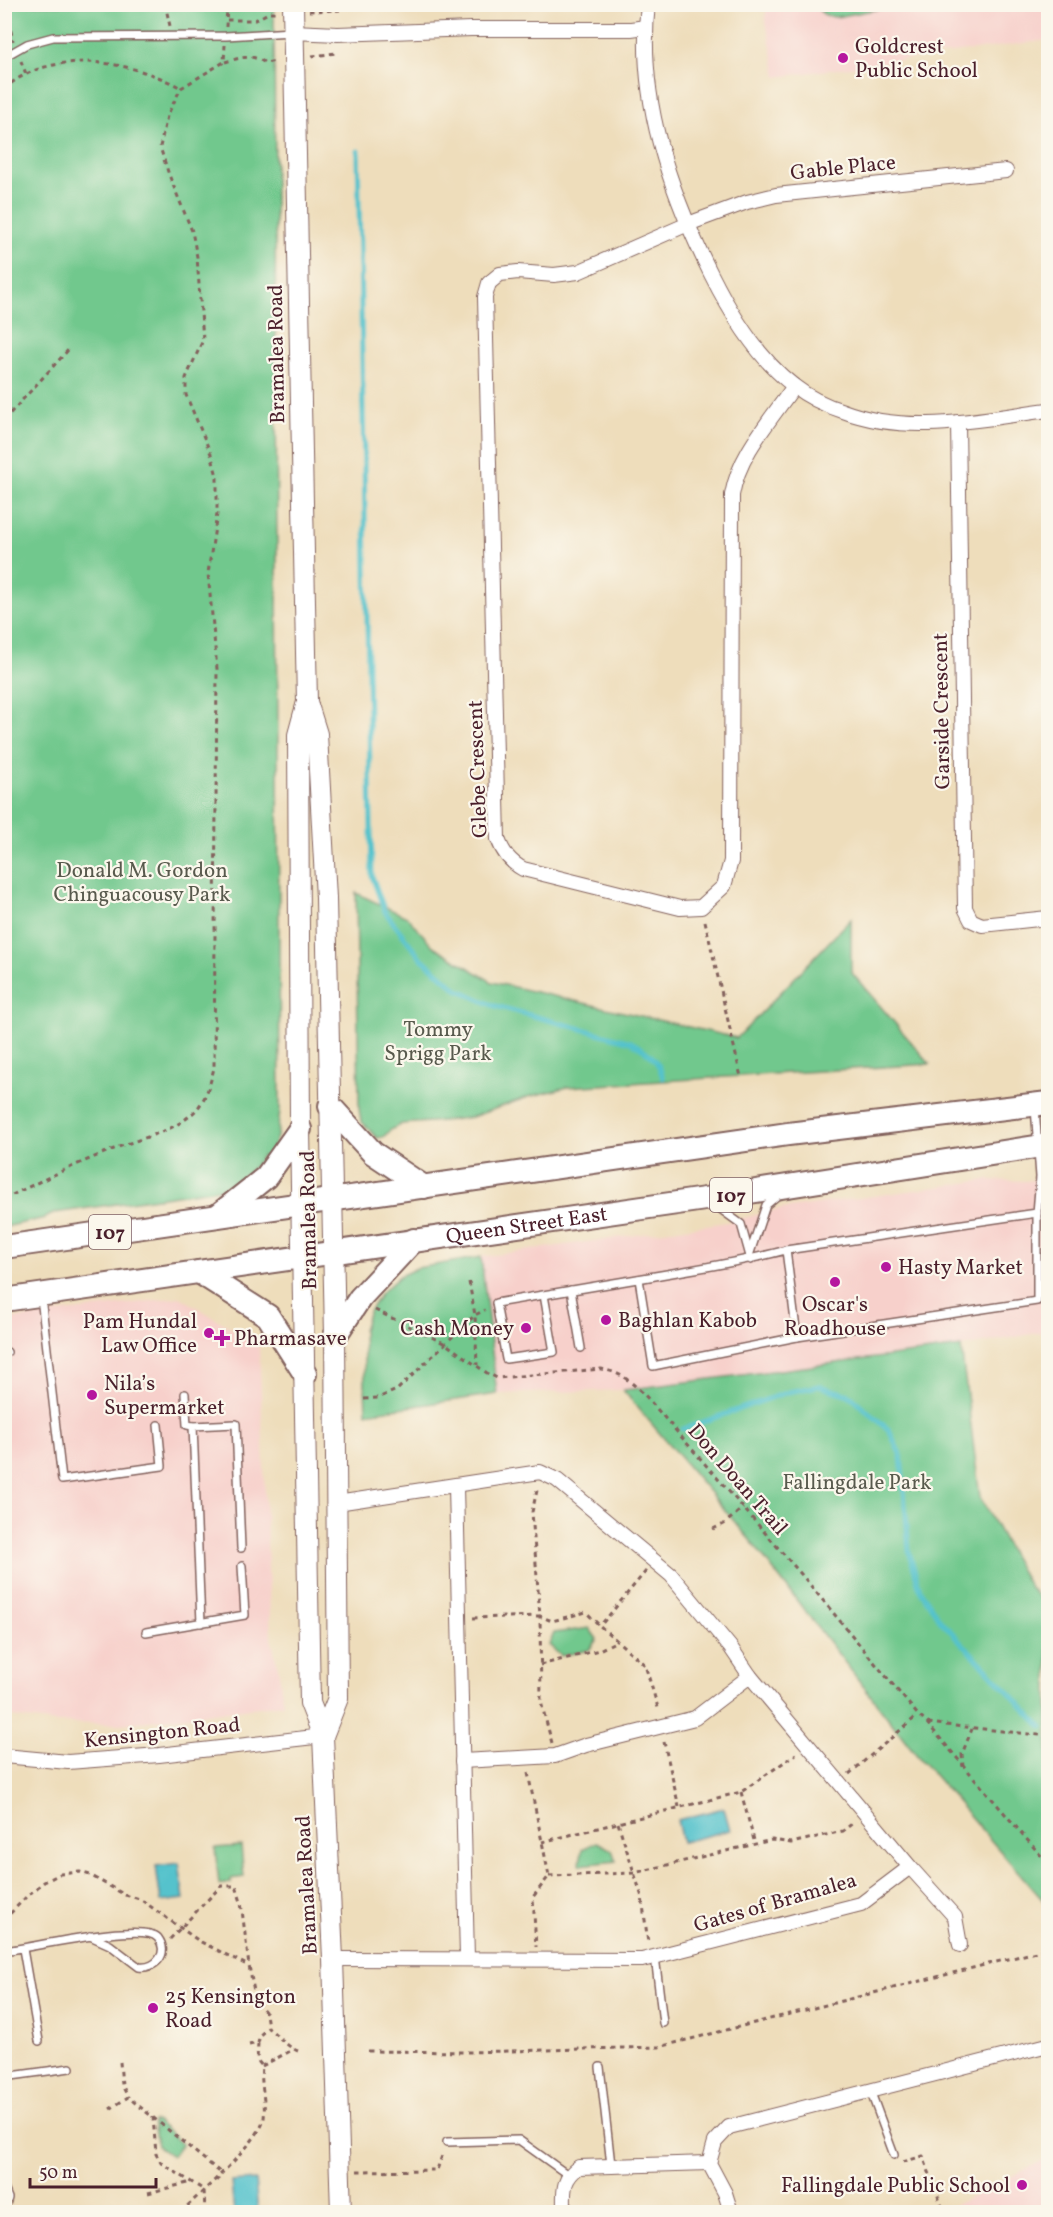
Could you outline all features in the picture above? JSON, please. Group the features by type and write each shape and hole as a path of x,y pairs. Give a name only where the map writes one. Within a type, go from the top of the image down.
{"main road":[{"name":"Bramalea Road","path":"293,4 307,702 317,734 326,898 335,1336 338,1698 323,1736"},
{"name":"Bramalea Road","path":"307,702 298,735 300,1129 310,1703 323,1736 341,2212"},
{"name":"107","path":"4,1247 788,1134 1042,1104"},
{"path":"330,1106 373,1153 424,1187"},
{"path":"216,1216 266,1177 300,1129"},
{"name":"Queen Street East","path":"4,1300 789,1186 1044,1146"},
{"path":"335,1336 360,1298 414,1240"},
{"path":"199,1272 268,1316 305,1374"}],"street":[{"path":"648,4 646,27 650,91 656,128 688,224 716,283 743,329 760,351 794,386 842,411 878,421 914,425 958,422 1048,410"},
{"path":"293,32 338,34 471,29 631,29 646,27"},
{"name":"Gable Place","path":"688,224 747,202 776,195 1006,171"},
{"name":"Glebe Crescent","path":"688,224 578,272 500,274 489,283 485,297 498,839 507,857 523,869 680,908 701,907"},
{"path":"701,907 724,886 731,861 731,502 733,488 748,451 794,386"},
{"name":"Garside Crescent","path":"958,422 965,908 971,920 982,925 1048,918"},
{"path":"337,1503 540,1472 557,1480 671,1575 807,1746 955,1917 960,1945"},
{"path":"456,1486 467,1958"},
{"path":"462,1761 555,1756 586,1745 695,1718 750,1676"},
{"name":"Kensington Road","path":"4,1756 68,1762 159,1755 323,1736"},
{"name":"Gates of Bramalea","path":"333,1959 642,1960 861,1904 910,1867"},
{"path":"731,2212 725,2193 709,2163 715,2142 729,2127 1048,2045"},
{"path":"564,2212 563,2191 568,2175 579,2167 709,2163"}],"lane":[{"path":"4,57 27,44 53,37 225,36 293,32"},
{"path":"639,1279 653,1366 797,1337 1037,1301 1037,1213 1044,1146 1042,1104"},
{"path":"750,1257 766,1205 789,1186"},
{"path":"705,1198 741,1224 750,1257"},
{"path":"544,1295 554,1352 506,1359 496,1303 639,1279 786,1250 1037,1213"},
{"path":"786,1250 797,1337"},
{"path":"571,1290 581,1348"},
{"path":"41,1295 62,1480 162,1466 158,1425"},
{"path":"185,1394 187,1425 236,1424 241,1548"},
{"path":"193,1426 201,1623"},
{"path":"146,1632 245,1615 243,1566"},
{"path":"4,1951 90,1936 144,1931 155,1935 162,1946 162,1952 151,1967 139,1967 110,1945 90,1936"},
{"path":"23,1949 39,2041"},
{"path":"653,1957 663,2023"},
{"path":"600,2067 611,2165"},
{"path":"4,2077 70,2068"},
{"path":"870,2090 894,2155"},
{"path":"447,2142 519,2140 568,2175"},
{"path":"4,2188 8,2198 4,2212"}],"path":[{"path":"165,4 170,36"},
{"path":"4,1199 117,1147 157,1135 171,1128 200,1106 208,1091 214,1068 217,669 208,573 217,514 217,476 211,454 186,395 186,378 203,340 192,231 160,147 167,116 181,88 224,62 227,4"},
{"path":"4,89 26,74 65,62 126,67 162,77 181,88"},
{"path":"4,420 70,348"},
{"path":"701,907 741,1077"},
{"path":"469,1282 475,1315 477,1365"},
{"path":"364,1399 378,1398 397,1390 475,1315 496,1303"},
{"name":"Don Doan Trail","path":"368,1307 446,1344 487,1373 498,1378 601,1370 617,1372 643,1393 1048,1864"},
{"path":"540,1472 532,1512 540,1616 541,1702 555,1756"},
{"path":"713,1529 724,1524 743,1508"},
{"path":"600,1626 654,1561"},
{"path":"460,1618 540,1616 552,1621 585,1612 645,1665 663,1726 664,1744 679,1807"},
{"path":"540,1665 599,1650 617,1641"},
{"path":"838,1782 918,1715"},
{"path":"927,1723 1048,1736"},
{"path":"963,1767 962,1754 972,1729"},
{"path":"542,1842 741,1792 807,1746"},
{"path":"525,1759 549,1876 533,1897 536,1959"},
{"path":"741,1792 755,1844"},
{"path":"549,1876 634,1873 772,1840 791,1843 843,1831 865,1814"},
{"path":"618,1823 642,1897 653,1957"},
{"path":"4,1920 44,1882 60,1874 80,1872 90,1875 125,1895 140,1899 199,1941 249,1966"},
{"path":"162,1946 221,1886 236,1886 241,1902 256,2001 266,2013 268,2028 296,2050 262,2066"},
{"path":"368,2051 470,2052 659,2047 1048,1949"},
{"path":"181,2212 221,2173 254,2137 263,2123 265,2116 262,2066 257,2060 260,2035 268,2028"},
{"path":"249,2045 258,2043"},
{"path":"120,2061 122,2085 128,2097 221,2173"},
{"path":"110,2109 128,2097"},
{"path":"153,2117 156,2154 161,2163 204,2190"},
{"path":"340,2171 437,2170 447,2142"},
{"path":"894,2155 899,2163 923,2156 944,2212"},
{"path":"215,2179 223,2181"},
{"path":"148,2193 191,2182"},
{"path":"204,2190 205,2212"}],"shaded area":[{"name":"Goldcrest Public School","path":"768,4 1048,5 1048,40 777,77 765,17"},
{"path":"1048,1178 1048,1331 961,1347 623,1390 497,1394 481,1257 728,1222 775,1210 986,1180 1026,1181"},
{"path":"180,1297 259,1345 271,1638 279,1671 283,1704 120,1724 56,1723 5,1716 4,1320"},
{"name":"Fallingdale Public School","path":"1048,2158 1048,2212 941,2212"}],"green space":[{"path":"817,4 900,5 836,17 822,13"},
{"name":"Donald M. Gordon Chinguacousy Park","path":"5,5 274,5 280,1110 277,1137 268,1159 262,1156 248,1172 218,1189 55,1213 45,1218 5,1227"},
{"name":"Tommy Sprigg Park","path":"356,893 407,917 433,946 492,982 737,1038 851,919 851,972 930,1064 568,1087 528,1097 472,1117 402,1124 383,1137 377,1138 361,1121 359,1109"},
{"path":"481,1257 497,1394 366,1413 363,1330 368,1313 381,1293 400,1276 417,1268"},
{"name":"Fallingdale Park","path":"961,1347 980,1497 1029,1586 1048,1608 1048,1906 915,1753 750,1540 623,1390"},
{"path":"589,1628 597,1639 589,1650 561,1656 549,1645 554,1633"},
{"path":"597,1842 612,1850 616,1861 580,1865 582,1849"},
{"path":"241,1846 244,1877 230,1879 230,1883 219,1885 215,1848"},
{"path":"156,2121 182,2144 172,2156 157,2146 153,2122"}],"water":[{"path":"724,1808 730,1830 682,1842 677,1820"},
{"path":"179,1863 184,1899 161,1902 156,1866"},
{"path":"255,2180 258,2212 234,2212 231,2182"}],"waterway":[{"path":"358,151 372,876 385,912 420,957 457,989 492,1005 631,1042 652,1056 663,1078"},
{"path":"683,1429 788,1392 819,1386 849,1395 889,1430 901,1456 909,1551 920,1590 941,1621 1042,1727"}],"place":[{"name":"Goldcrest Public School","path":"843,58"},
{"name":"Hasty Market","path":"886,1267"},
{"name":"Oscar's Roadhouse","path":"835,1282"},
{"name":"Baghlan Kabob","path":"606,1320"},
{"name":"Cash Money","path":"526,1328"},
{"name":"Pam Hundal Law Office","path":"209,1333"},
{"name":"Pharmasave","path":"222,1338"},
{"name":"Nila’s Supermarket","path":"92,1395"},
{"name":"25 Kensington Road","path":"153,2008"},
{"name":"Fallingdale Public School","path":"1022,2185"}]}
